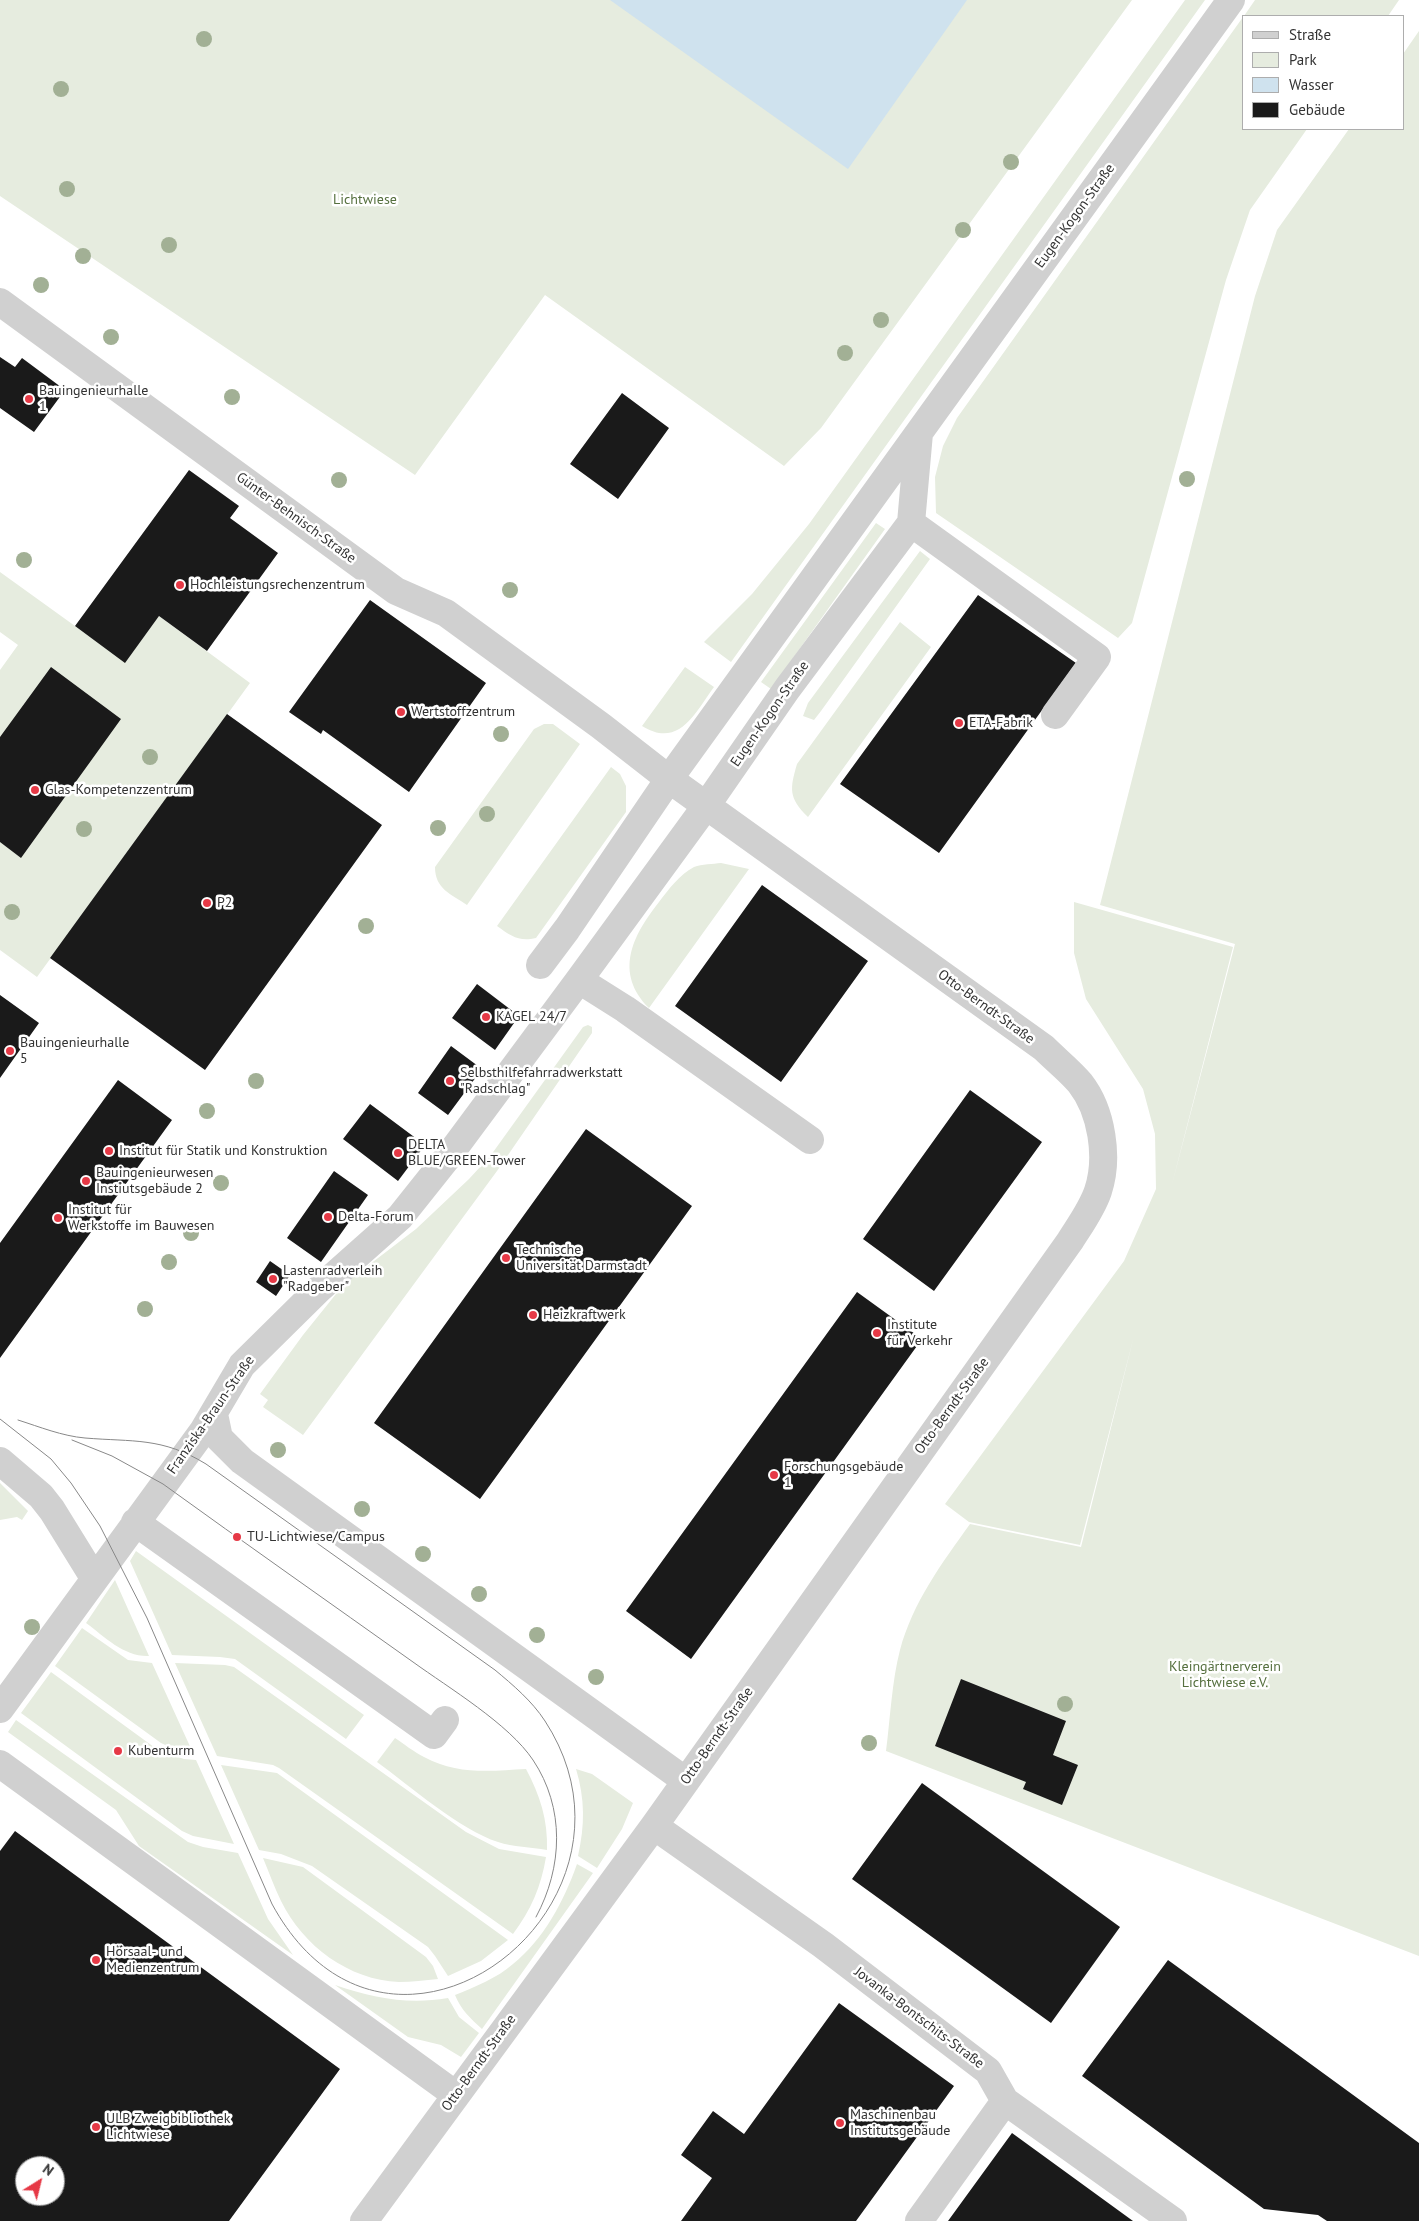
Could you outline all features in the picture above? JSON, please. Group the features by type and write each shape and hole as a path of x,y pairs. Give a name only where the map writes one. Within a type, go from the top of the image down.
{"street":[{"name":"Eugen-Kogon-Straße","path":"540,965 567,929 669,779 1231,0"},
{"name":"Günter-Behnisch-Straße","path":"0,302 396,591 446,613 669,779"},
{"name":"Eugen-Kogon-Straße","path":"580,980 706,806 778,701 911,523 920,433"},
{"path":"911,523 1097,657 1055,715"},
{"name":"Otto-Berndt-Straße","path":"364,2221 654,1826 1070,1242 1088,1213 1098,1190 1103,1167 1096,1111 1081,1084 1044,1048 669,779"},
{"path":"580,980 625,1009 810,1140"},
{"name":"Franziska-Braun-Straße","path":"0,1710 214,1414 242,1365 332,1277 400,1217 447,1158 580,980"},
{"path":"214,1414 220,1438 242,1461 686,1781"},
{"path":"0,1461 41,1496 52,1510 94,1578"},
{"path":"135,1522 434,1735 445,1720"},
{"path":"0,1764 456,2095"},
{"name":"Jovanka-Bontschits-Straße","path":"654,1826 823,1945 988,2071 1005,2101 1173,2221"},
{"path":"919,2221 1005,2101"}],"green space":[{"name":"Lichtwiese","path":"0,0 1132,0 821,428 784,466 545,295 415,475 0,196"},
{"path":"1185,0 1205,0 731,662 704,642 752,594 809,524"},
{"path":"1255,0 1399,0 1389,15 1245,15"},
{"path":"1242,18 1242,130 1306,130 1250,210 1226,280 1132,623 1118,638 936,513 935,477 943,446 957,418"},
{"name":"Kleingärtnerverein Lichtwiese e.V.","path":"1419,31 1419,1956 886,1751 895,1674 906,1632 920,1599 970,1524 1081,1547 1134,1336 1080,1545 969,1522 945,1504 1124,1261 1156,1189 1155,1134 1143,1089 1086,999 1074,953 1074,902 1233,947 1171,1188 1235,944 1100,905 1255,296 1277,230 1348,130 1404,130 1404,53"},
{"path":"876,523 885,529 771,689 761,682"},
{"path":"920,551 930,559 814,720 803,716 808,703"},
{"path":"0,572 125,662 159,616 250,683 37,977 0,950 0,670 18,645 0,632"},
{"path":"900,622 931,647 808,817 797,804 792,792 797,764"},
{"path":"685,667 714,687 693,717 676,731 666,733 655,732 642,726"},
{"path":"544,724 553,724 580,744 467,905 441,886 435,867 534,729"},
{"path":"611,767 620,774 626,786 626,812 536,938 520,939 507,933 497,926"},
{"path":"721,863 749,869 649,1008 638,995 632,981 630,968 631,955 641,928 667,892 684,874 697,866"},
{"path":"588,1025 592,1027 592,1033 497,1171 303,1435 263,1407 268,1400 260,1394 303,1335 344,1284 416,1229 469,1179 491,1155 583,1027"},
{"path":"0,1483 28,1511 22,1520 17,1517 0,1520"},
{"path":"136,1551 364,1715 346,1739 235,1659 172,1655 130,1561"},
{"path":"115,1580 149,1656 123,1650 86,1623"},
{"path":"82,1628 128,1660 152,1663 193,1753 178,1751 161,1743 55,1666"},
{"path":"175,1663 234,1667 466,1832 499,1849 546,1857 534,1898 513,1934 279,1768 273,1765 217,1756"},
{"path":"51,1672 158,1750 184,1759 196,1760 234,1844 193,1836 182,1831 21,1713"},
{"path":"16,1720 188,1842 203,1847 238,1853 268,1919 293,1955 139,1846 116,1810 8,1732"},
{"path":"395,1738 424,1757 449,1767 474,1770 526,1769 542,1808 546,1828 547,1850 498,1842 483,1836 452,1818 377,1762"},
{"path":"221,1765 277,1773 508,1940 481,1961 448,1976 428,1947 312,1866 281,1854 259,1850"},
{"path":"576,1769 592,1774 633,1803 622,1829 597,1868 578,1856 583,1812"},
{"path":"263,1858 303,1867 426,1957 433,1966 438,1979 399,1982 380,1980 363,1975 330,1958 315,1946 290,1917 278,1896"},
{"path":"577,1864 593,1873 482,2029 463,2009 455,1995 493,1978 524,1954 552,1919 566,1892"},
{"path":"335,1985 363,1994 391,1999 419,2001 448,1998 459,2017 479,2033 461,2057 441,2045 408,2037"}],"water":[{"path":"610,0 967,0 848,169"}],"building":[{"name":"Bauingenieurhalle 1","path":"0,357 15,367 22,358 65,390 34,432 0,408"},
{"path":"622,393 669,428 618,499 570,464"},
{"name":"Hochleistungsrechenzentrum","path":"189,470 239,506 230,518 278,553 207,651 159,616 125,663 75,626"},
{"name":"ETA-Fabrik","path":"978,595 1076,663 939,853 840,784"},
{"name":"Wertstoffzentrum","path":"370,600 486,683 409,792 323,730 321,734 289,712"},
{"name":"Glas-Kompetenzzentrum","path":"51,667 121,719 21,858 0,842 0,737"},
{"name":"P2","path":"227,714 382,825 205,1070 50,958"},
{"path":"762,885 868,961 781,1082 675,1006"},
{"name":"KAGEL 24/7","path":"477,984 519,1016 495,1050 452,1018"},
{"name":"Bauingenieurhalle 5","path":"0,995 39,1023 0,1078"},
{"name":"Selbsthilfefahrradwerkstatt \"Radschlag\"","path":"451,1046 482,1069 448,1115 418,1093"},
{"name":"Bauingenieurwesen Instiutsgebäude 2","path":"118,1080 172,1120 0,1358 0,1243"},
{"path":"970,1090 1042,1142 934,1291 863,1239"},
{"path":"370,1104 425,1145 398,1181 343,1139"},
{"name":"Heizkraftwerk","path":"586,1129 692,1206 480,1499 374,1423"},
{"name":"Delta-Forum","path":"334,1171 368,1195 321,1262 287,1238"},
{"name":"Lastenradverleih \"Radgeber\"","path":"270,1261 290,1275 276,1296 256,1282"},
{"name":"Forschungsgebäude 1","path":"857,1292 922,1339 691,1659 626,1611"},
{"path":"961,1679 1066,1721 1053,1755 1078,1765 1062,1805 1023,1789 1026,1782 935,1746"},
{"path":"922,1783 1120,1927 1051,2023 852,1879"},
{"name":"Hörsaal- und Medienzentrum","path":"15,1831 340,2069 229,2221 0,2221 0,1851"},
{"path":"1168,1960 1419,2143 1419,2221 1327,2221 1318,2215 1264,2209 1082,2076"},
{"name":"Maschinenbau Institutsgebäude","path":"839,2003 954,2086 856,2221 681,2221 712,2178 681,2155 713,2111 744,2134"},
{"path":"1012,2133 1133,2221 948,2221"}],"tram line":[{"path":"0,1419 51,1459 71,1483 100,1526 147,1618 272,1904 322,1965 381,1992 442,1990 498,1963 543,1917 570,1858 573,1791 545,1721 528,1700 495,1670 206,1464 190,1455 147,1442 76,1437 18,1420"},
{"path":"72,1440 112,1456 163,1484 478,1707 509,1733 533,1760 543,1778 551,1798 555,1818 557,1838 555,1858 545,1898 536,1917"}],"place":[{"name":"Bauingenieurhalle 1","path":"29,399"},
{"name":"Hochleistungsrechenzentrum","path":"180,585"},
{"name":"Wertstoffzentrum","path":"401,712"},
{"name":"ETA-Fabrik","path":"959,723"},
{"name":"Glas-Kompetenzzentrum","path":"35,790"},
{"name":"P2","path":"207,903"},
{"name":"KAGEL 24/7","path":"486,1017"},
{"name":"Bauingenieurhalle 5","path":"10,1051"},
{"name":"Selbsthilfefahrradwerkstatt \"Radschlag\"","path":"450,1081"},
{"name":"Institut für Statik und Konstruktion","path":"109,1151"},
{"name":"DELTA BLUE/GREEN-Tower","path":"398,1153"},
{"name":"Bauingenieurwesen Instiutsgebäude 2","path":"86,1181"},
{"name":"Delta-Forum","path":"328,1217"},
{"name":"Institut für Werkstoffe im Bauwesen","path":"58,1218"},
{"name":"Technische Universität Darmstadt","path":"506,1258"},
{"name":"Lastenradverleih \"Radgeber\"","path":"273,1279"},
{"name":"Heizkraftwerk","path":"533,1315"},
{"name":"Institute für Verkehr","path":"877,1333"},
{"name":"Forschungsgebäude 1","path":"774,1475"},
{"name":"TU-Lichtwiese/Campus","path":"237,1537"},
{"name":"Kubenturm","path":"118,1751"},
{"name":"Hörsaal- und Medienzentrum","path":"96,1960"},
{"name":"Maschinenbau Institutsgebäude","path":"840,2123"},
{"name":"ULB Zweigbibliothek Lichtwiese","path":"96,2127"}]}
